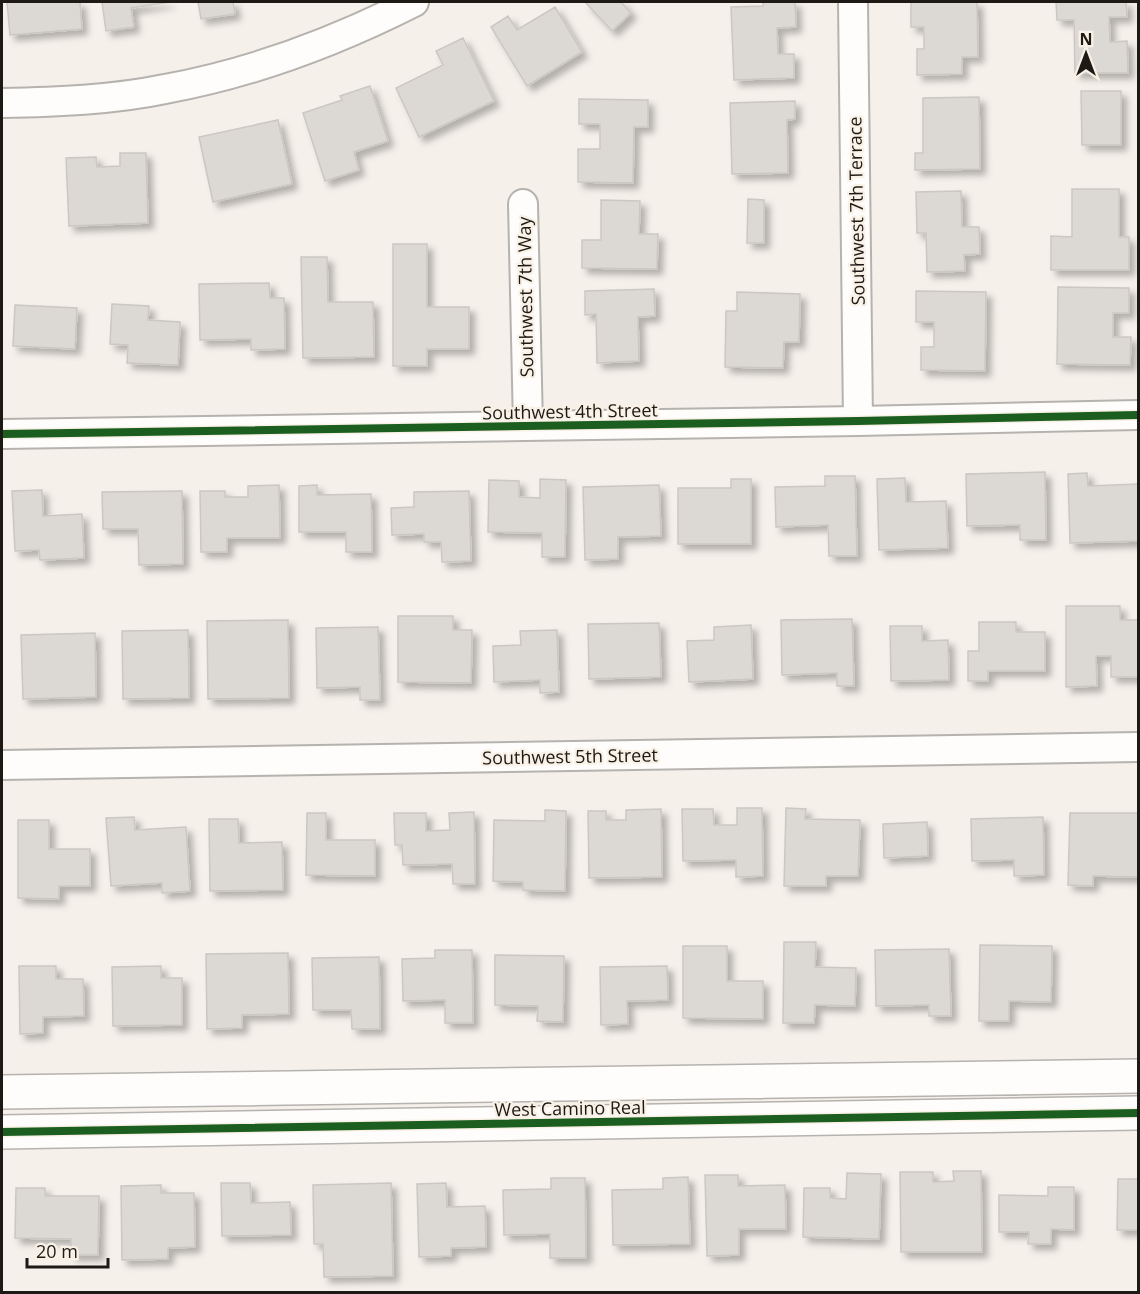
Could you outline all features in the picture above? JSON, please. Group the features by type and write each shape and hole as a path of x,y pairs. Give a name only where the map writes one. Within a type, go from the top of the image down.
{"street":[{"path":"2,103 112,97 165,89 244,71 294,55 368,25 414,2"},
{"name":"Southwest 7th Terrace","path":"853,2 858,421"},
{"name":"Southwest 7th Way","path":"523,204 528,426"},
{"name":"Southwest 4th Street","path":"2,434 1138,415"},
{"name":"Southwest 5th Street","path":"2,765 1138,747"},
{"name":"West Camino Real","path":"2,1092 1138,1076"},
{"path":"459,1085 460,1125"},
{"name":"West Camino Real","path":"2,1132 1138,1113"}],"building":[{"path":"7,2 80,2 82,29 10,35"},
{"path":"102,2 170,2 131,8 134,27 106,31"},
{"path":"198,2 233,2 235,14 201,19"},
{"path":"585,2 624,2 622,3 631,13 612,31"},
{"path":"763,2 795,2 796,27 777,28 778,54 794,54 794,78 734,80 731,7 763,6"},
{"path":"911,2 977,2 978,57 962,57 962,74 917,75 917,49 924,49 924,27 911,27"},
{"path":"1056,2 1126,2 1127,17 1109,17 1110,42 1127,41 1128,73 1075,73 1074,20 1057,20"},
{"path":"555,7 582,52 527,86 491,27 508,16 517,30"},
{"path":"463,38 494,101 419,137 396,88 443,65 436,51"},
{"path":"370,86 388,141 354,152 359,170 325,181 303,113 342,100 340,96"},
{"path":"1081,91 1121,91 1121,145 1082,145"},
{"path":"979,97 980,169 915,170 915,153 923,153 923,98"},
{"path":"579,99 648,100 648,127 634,127 633,183 578,182 578,149 600,149 600,124 579,124"},
{"path":"795,101 795,119 787,120 788,173 732,174 730,103"},
{"path":"278,120 292,184 213,202 199,137"},
{"path":"120,153 146,153 148,223 69,226 66,158 96,157 97,167 120,166"},
{"path":"1072,189 1119,189 1119,237 1129,237 1129,270 1051,270 1051,236 1072,237"},
{"path":"961,191 962,227 979,227 980,254 964,255 965,271 927,272 926,233 917,233 916,192"},
{"path":"748,199 764,200 764,243 747,243"},
{"path":"601,200 640,201 639,234 658,234 657,269 582,268 582,240 601,240"},
{"path":"393,244 427,244 427,307 469,307 469,349 427,349 427,366 393,366"},
{"path":"301,257 327,257 328,302 373,302 374,357 303,358"},
{"path":"269,283 270,298 284,298 285,349 251,350 251,339 200,340 199,284"},
{"path":"1058,287 1129,288 1129,313 1113,313 1113,337 1131,337 1130,365 1057,364"},
{"path":"654,289 655,316 638,317 639,361 597,363 596,314 585,315 585,291"},
{"path":"916,291 986,292 985,371 921,370 921,347 934,347 934,322 916,322"},
{"path":"737,292 800,294 799,342 784,342 783,368 725,367 726,311 737,311"},
{"path":"112,304 149,306 148,320 180,322 178,365 127,363 128,345 110,344"},
{"path":"15,305 77,308 75,349 13,346"},
{"path":"1045,472 1046,540 1020,540 1020,525 967,526 966,474"},
{"path":"1087,473 1088,486 1138,484 1138,541 1070,543 1068,474"},
{"path":"825,476 855,476 857,556 829,556 828,525 776,527 775,487 825,486"},
{"path":"905,478 906,502 946,501 948,548 879,550 877,479"},
{"path":"540,479 566,480 565,557 542,557 542,533 488,532 489,480 519,481 519,497 540,498"},
{"path":"731,479 751,479 751,544 678,544 678,488 731,488"},
{"path":"279,485 280,538 227,538 227,552 201,552 200,491 225,491 225,497 248,497 248,486"},
{"path":"317,485 317,495 371,494 372,552 346,552 346,532 299,532 299,486"},
{"path":"659,485 661,536 618,537 618,559 585,560 583,487"},
{"path":"42,490 43,516 82,514 84,558 40,560 39,550 15,551 12,491"},
{"path":"182,491 183,564 139,565 138,529 103,529 102,492"},
{"path":"469,491 471,561 442,562 441,542 424,542 424,534 392,535 391,508 414,507 414,492"},
{"path":"1066,606 1120,606 1120,620 1138,620 1138,677 1111,677 1111,656 1096,656 1097,686 1066,687"},
{"path":"398,616 453,616 453,630 472,630 471,683 398,682"},
{"path":"852,619 854,686 837,686 837,673 782,675 781,620"},
{"path":"288,620 289,698 208,699 207,621"},
{"path":"979,622 1016,622 1016,632 1045,632 1045,671 988,671 988,681 968,681 968,651 979,651"},
{"path":"659,623 661,677 589,679 588,624"},
{"path":"751,625 753,679 689,682 687,641 714,640 714,627"},
{"path":"890,626 922,626 922,641 948,640 949,680 891,681"},
{"path":"378,627 380,700 360,700 360,687 317,688 316,628"},
{"path":"188,630 189,698 123,699 122,631"},
{"path":"557,630 559,692 540,693 540,680 494,682 493,646 521,645 520,631"},
{"path":"95,633 96,697 23,699 21,635"},
{"path":"737,808 762,808 763,876 736,877 736,860 683,861 682,809 713,809 714,825 737,825"},
{"path":"786,808 806,809 805,819 860,820 858,876 826,876 826,886 784,886"},
{"path":"661,809 662,877 589,878 588,811 606,811 606,820 626,820 626,810"},
{"path":"545,810 566,811 565,891 523,890 523,882 493,881 494,820 545,821"},
{"path":"474,812 475,884 453,884 452,864 403,865 402,845 395,845 394,813 426,813 426,831 450,830 449,813"},
{"path":"307,813 326,813 326,840 375,840 375,876 306,875"},
{"path":"1070,813 1138,813 1138,877 1093,876 1093,886 1068,885"},
{"path":"134,817 135,830 186,827 190,891 162,893 162,883 111,886 106,818"},
{"path":"1043,817 1044,875 1014,876 1014,860 972,861 971,819"},
{"path":"209,819 238,819 239,843 282,842 283,890 210,891"},
{"path":"18,820 49,820 49,849 90,849 90,886 59,886 59,899 18,898"},
{"path":"927,822 928,856 884,858 883,824"},
{"path":"784,942 816,942 815,967 856,968 855,1006 815,1005 814,1023 783,1023"},
{"path":"980,945 1052,946 1051,1002 1009,1001 1009,1021 979,1021"},
{"path":"683,946 727,946 727,981 763,981 763,1019 683,1018"},
{"path":"949,949 951,1016 929,1016 929,1005 876,1006 875,950"},
{"path":"435,950 472,950 473,1023 445,1023 445,1000 403,1001 402,959 435,958"},
{"path":"288,953 289,1014 242,1015 242,1028 207,1029 206,954"},
{"path":"495,955 564,956 563,1022 537,1021 538,1006 495,1005"},
{"path":"379,957 380,1029 352,1029 351,1010 313,1010 312,958"},
{"path":"19,966 56,966 56,979 83,979 84,1016 43,1017 43,1033 20,1034"},
{"path":"161,966 161,978 182,978 182,1025 113,1026 112,967"},
{"path":"667,966 668,1000 627,1001 628,1024 601,1025 600,967"},
{"path":"953,1171 981,1171 982,1252 901,1252 900,1172 933,1172 933,1182 954,1181"},
{"path":"847,1173 881,1174 879,1239 803,1237 804,1188 830,1188 830,1198 846,1199"},
{"path":"705,1175 738,1175 738,1186 785,1185 786,1229 739,1229 739,1255 707,1256"},
{"path":"688,1177 690,1244 613,1245 612,1190 663,1189 663,1178"},
{"path":"551,1178 585,1178 586,1258 550,1258 550,1234 504,1235 503,1190 551,1189"},
{"path":"1118,1179 1138,1179 1138,1230 1117,1230"},
{"path":"221,1183 250,1183 251,1203 290,1202 291,1235 222,1236"},
{"path":"391,1183 393,1276 324,1277 323,1244 314,1244 313,1185"},
{"path":"446,1183 447,1207 485,1206 486,1247 451,1248 451,1256 419,1257 417,1184"},
{"path":"161,1185 161,1193 194,1193 195,1247 168,1248 168,1259 122,1260 121,1186"},
{"path":"1048,1187 1074,1187 1074,1230 1051,1229 1051,1244 1028,1244 1029,1232 999,1232 999,1195 1048,1196"},
{"path":"16,1188 45,1188 45,1196 99,1196 98,1255 71,1255 71,1239 15,1238"}],"cycle path":[{"path":"2,434 1138,415"},
{"path":"2,1132 1138,1113"}]}
